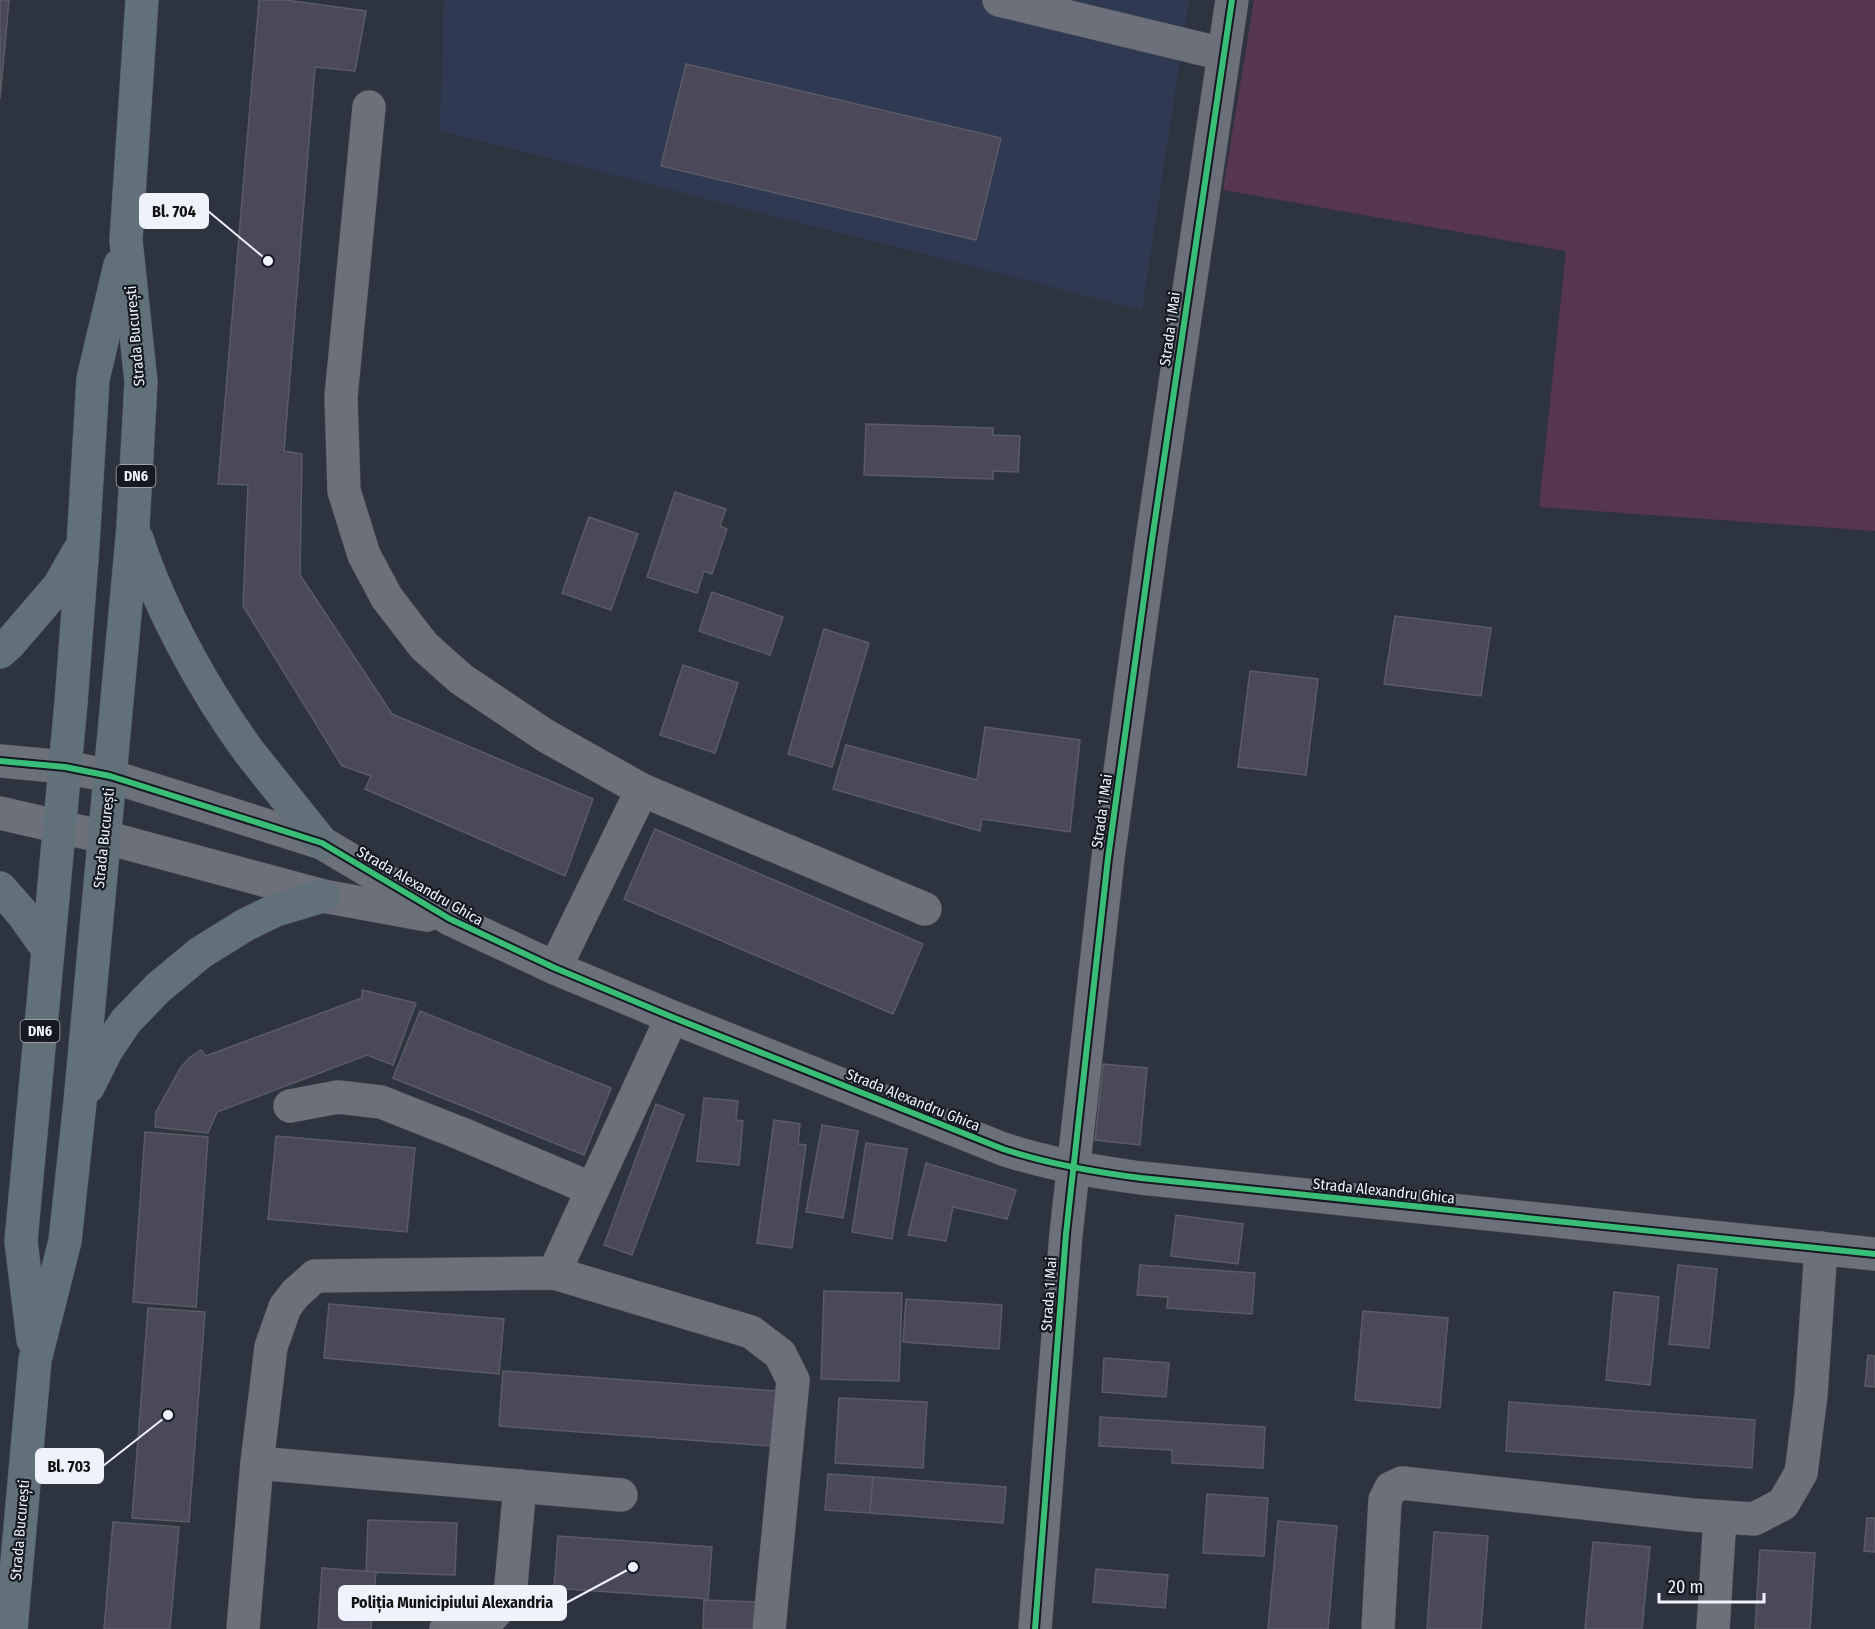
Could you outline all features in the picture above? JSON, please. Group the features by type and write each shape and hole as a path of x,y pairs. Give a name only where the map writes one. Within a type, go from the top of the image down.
{"main road":[{"name":"Strada București","path":"35,1360 21,1241 65,767 83,545 93,379 126,240 142,0"},
{"name":"Strada București","path":"12,1629 35,1360 65,1241 133,527 141,382 126,240"},
{"path":"133,527 148,574 202,678 249,752 322,843"},
{"path":"0,652 59,586 83,545"},
{"path":"0,888 22,913 47,948"},
{"path":"80,1101 106,1051 121,1028 158,988 200,953 245,925 276,910 323,896"}],"street":[{"path":"999,0 1223,54"},
{"name":"Strada 1 Mai","path":"1035,1629 1072,1168 1107,858 1194,247 1215,123 1232,0"},
{"path":"369,107 341,397 344,491 364,555 387,598 424,646 461,679 546,736 642,790 925,909"},
{"name":"Strada Alexandru Ghica","path":"0,760 65,767 110,776 322,843 450,919 555,968 1003,1149 1040,1161 1141,1178 1875,1254"},
{"path":"555,968 642,790"},
{"name":"Strada Alexandru Ghica","path":"0,813 104,837 323,896 450,919"},
{"path":"554,1273 672,1017"},
{"path":"290,1106 338,1097 381,1102 592,1189"},
{"path":"1378,1629 1385,1500 1391,1488 1402,1483 1681,1514 1754,1519 1783,1504 1801,1473 1811,1395 1821,1248"},
{"path":"243,1629 257,1463 271,1347 285,1307 295,1294 315,1276 554,1273 751,1332 780,1353 793,1380 769,1629"},
{"path":"257,1463 621,1495"},
{"path":"446,1629 461,1615 493,1615 510,1596 520,1486"},
{"path":"1713,1629 1720,1517"}],"shaded area":[{"path":"444,0 1189,0 1142,310 440,131"},
{"path":"1254,0 1875,0 1875,531 1539,507 1566,251 1223,190"}],"building":[{"path":"0,0 9,0 0,99"},
{"path":"259,0 285,0 366,11 355,71 315,67 284,451 302,454 300,575 392,714 593,799 565,876 365,789 371,776 342,766 243,606 248,485 218,484"},
{"path":"686,64 1001,138 976,240 661,166"},
{"path":"866,424 993,428 993,435 1020,436 1018,472 993,471 993,479 864,475"},
{"path":"675,492 726,509 720,526 727,529 712,574 704,571 697,593 647,577"},
{"path":"589,517 638,534 611,610 562,593"},
{"path":"712,592 783,617 770,655 699,631"},
{"path":"1395,616 1491,628 1481,696 1384,684"},
{"path":"824,629 869,643 832,767 788,754"},
{"path":"683,665 738,683 715,753 660,735"},
{"path":"1250,671 1318,679 1306,775 1238,767"},
{"path":"985,727 1080,740 1070,832 982,819 980,831 833,789 846,745 977,780"},
{"path":"655,829 923,944 893,1014 624,899"},
{"path":"362,990 416,1003 393,1065 367,1055 217,1112 208,1133 155,1127 156,1112 181,1067 201,1050 206,1056 362,998"},
{"path":"420,1011 611,1088 584,1155 393,1078"},
{"path":"1103,1064 1147,1068 1140,1145 1095,1140"},
{"path":"704,1098 738,1101 736,1120 743,1121 739,1165 697,1161"},
{"path":"656,1104 684,1115 632,1255 604,1245"},
{"path":"774,1120 800,1124 798,1144 806,1145 792,1248 757,1243"},
{"path":"822,1125 858,1131 843,1218 806,1212"},
{"path":"145,1132 208,1137 196,1307 133,1302"},
{"path":"276,1136 415,1148 407,1232 268,1219"},
{"path":"866,1143 907,1149 892,1239 852,1232"},
{"path":"926,1163 1016,1190 1007,1219 953,1207 946,1241 908,1235"},
{"path":"1176,1215 1243,1224 1238,1264 1171,1256"},
{"path":"1140,1265 1255,1273 1252,1314 1167,1308 1168,1297 1137,1295"},
{"path":"1678,1265 1717,1269 1709,1348 1669,1344"},
{"path":"824,1291 902,1293 899,1381 821,1379"},
{"path":"1614,1292 1659,1297 1650,1385 1606,1380"},
{"path":"906,1299 1002,1305 999,1349 903,1342"},
{"path":"329,1304 504,1319 499,1374 324,1358"},
{"path":"148,1308 205,1312 189,1522 132,1518"},
{"path":"1363,1311 1448,1318 1440,1408 1355,1400"},
{"path":"1868,1355 1875,1356 1875,1387 1865,1386"},
{"path":"1104,1358 1169,1363 1166,1397 1102,1392"},
{"path":"503,1371 776,1391 772,1446 499,1426"},
{"path":"839,1398 927,1402 923,1468 835,1463"},
{"path":"1509,1402 1755,1420 1752,1468 1506,1451"},
{"path":"1100,1417 1265,1427 1263,1468 1172,1463 1172,1450 1099,1446"},
{"path":"828,1474 873,1477 870,1513 825,1510"},
{"path":"873,1477 1006,1487 1003,1523 870,1513"},
{"path":"1207,1494 1268,1498 1264,1556 1203,1553"},
{"path":"1867,1518 1875,1518 1875,1552 1864,1551"},
{"path":"368,1520 457,1523 455,1575 366,1572"},
{"path":"1278,1521 1337,1526 1328,1629 1268,1629"},
{"path":"113,1522 179,1527 170,1629 104,1629"},
{"path":"1434,1532 1488,1536 1481,1629 1427,1629"},
{"path":"558,1536 712,1547 708,1599 554,1588"},
{"path":"1593,1542 1650,1547 1642,1629 1585,1629"},
{"path":"1760,1550 1815,1553 1810,1629 1755,1629"},
{"path":"322,1568 376,1572 371,1629 318,1629"},
{"path":"1096,1569 1168,1575 1165,1608 1093,1602"},
{"path":"704,1600 759,1602 758,1629 703,1629"}],"cycle path":[{"path":"1035,1629 1066,1234 1108,858 1152,540 1232,0"},
{"path":"0,761 65,767 110,776 322,843 450,919 555,968 1003,1149 1037,1159 1141,1178 1875,1254"}],"place":[{"name":"Bl. 704","path":"268,261"},
{"name":"Bl. 703","path":"168,1415"},
{"name":"Poliția Municipiului Alexandria","path":"633,1567"}]}
